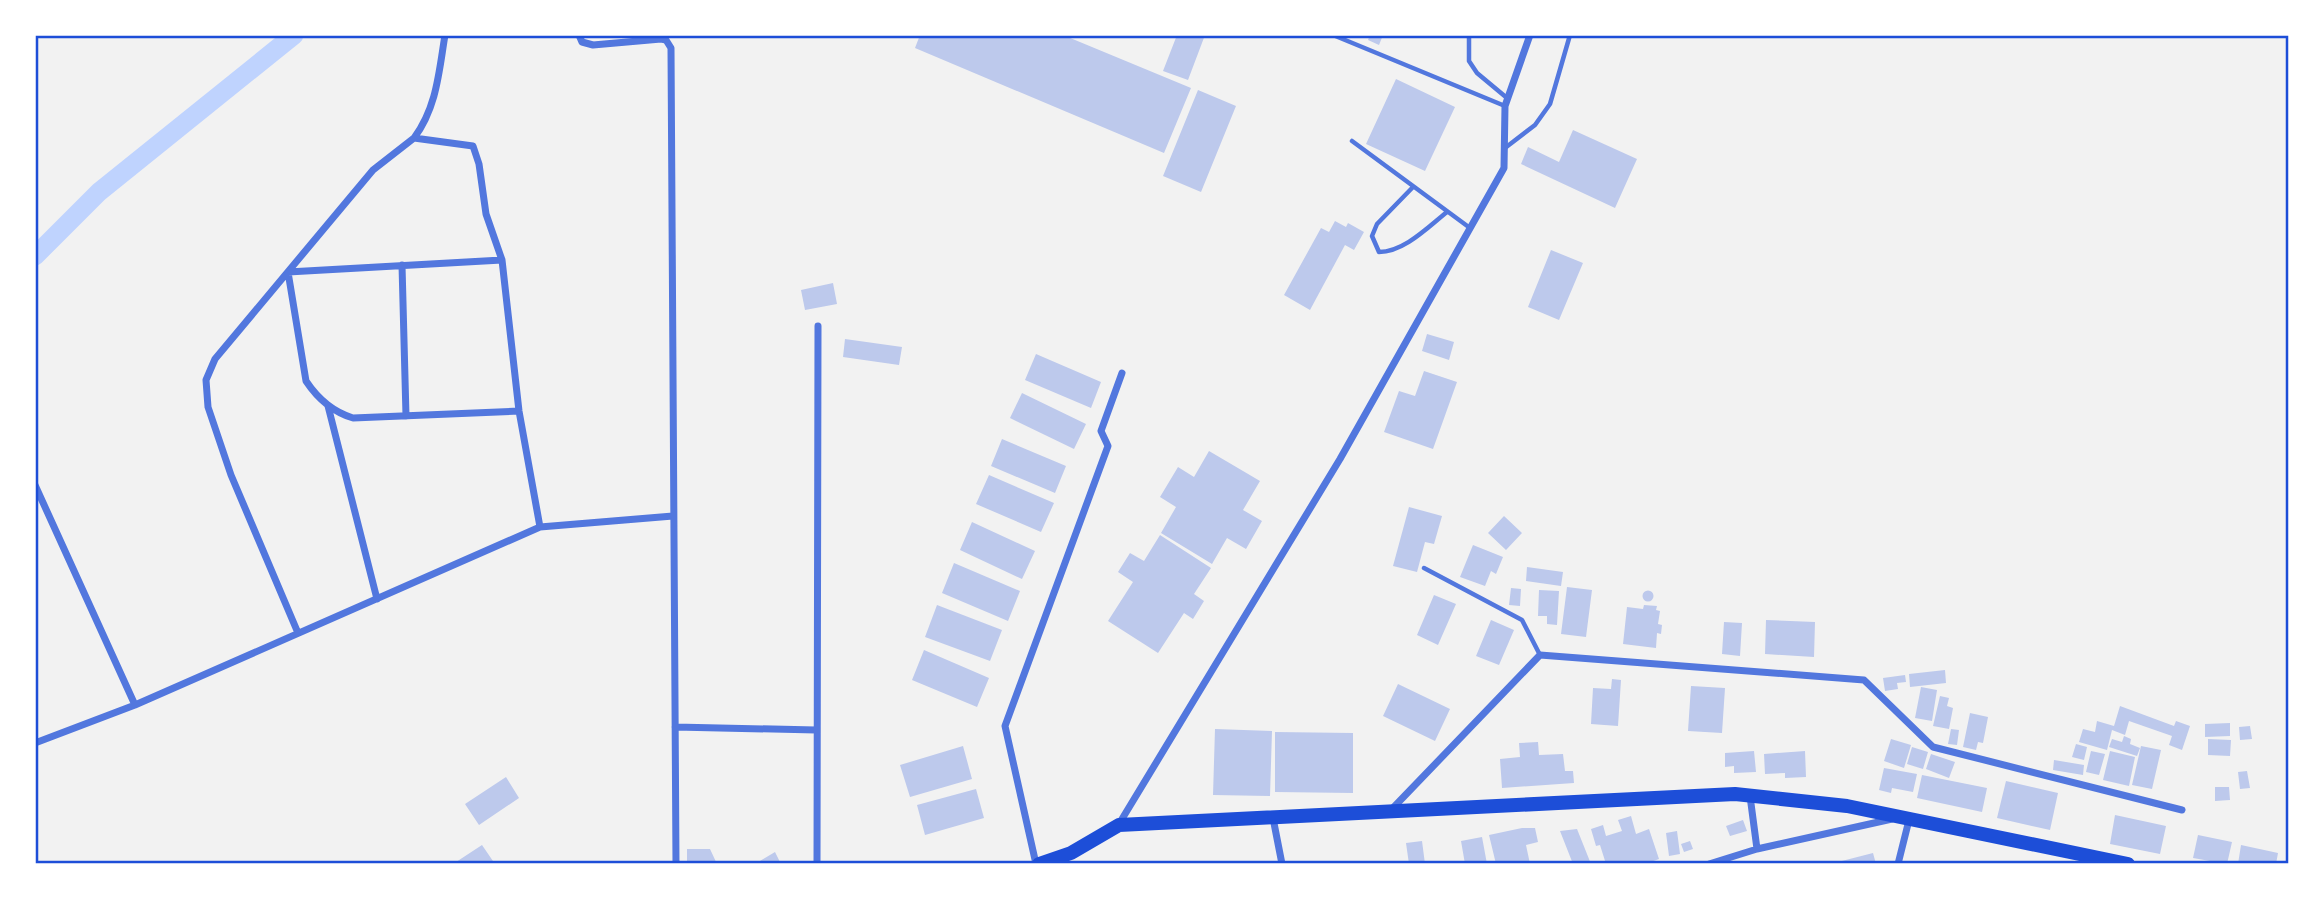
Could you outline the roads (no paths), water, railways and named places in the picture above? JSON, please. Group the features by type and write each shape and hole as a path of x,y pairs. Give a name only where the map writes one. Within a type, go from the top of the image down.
{"main road":[{"path":"1037,864 1074,858 1119,825 1735,794 1847,806 2105,862 2128,864"}],"street":[{"path":"298,634 231,475 208,407 206,380 215,359 373,170 415,138 426,121 433,99 442,66 445,35"},
{"path":"579,35 582,42 593,45 661,39 669,43 671,48 676,864"},
{"path":"1119,825 1340,458 1504,168 1506,102 1530,35"},
{"path":"415,138 472,146 479,164 486,214 502,260 519,411 540,527"},
{"path":"288,272 502,260"},
{"path":"402,265 406,416"},
{"path":"288,272 306,381 316,396 340,414 354,418 519,411"},
{"path":"817,864 818,326"},
{"path":"1037,864 1004,726 1108,446 1101,431 1122,373"},
{"path":"328,405 377,599"},
{"path":"35,485 135,705"},
{"path":"35,743 135,705 540,527 673,516"},
{"path":"1388,813 1540,655 1864,680 1933,747 2182,810"},
{"path":"675,727 816,730"},
{"path":"1750,796 1757,849"},
{"path":"1273,817 1282,864"},
{"path":"1709,864 1757,849 1903,819 1898,864"}],"lane":[{"path":"1333,35 1506,102"},
{"path":"1469,35 1469,61 1477,73 1506,102"},
{"path":"1504,148 1535,125 1550,104 1570,35"},
{"path":"1352,141 1470,228"},
{"path":"1413,187 1377,224 1372,236 1379,252 1391,252 1447,212"},
{"path":"1424,568 1522,620 1540,655"}],"waterway":[{"path":"35,256 99,192 294,35"}]}
